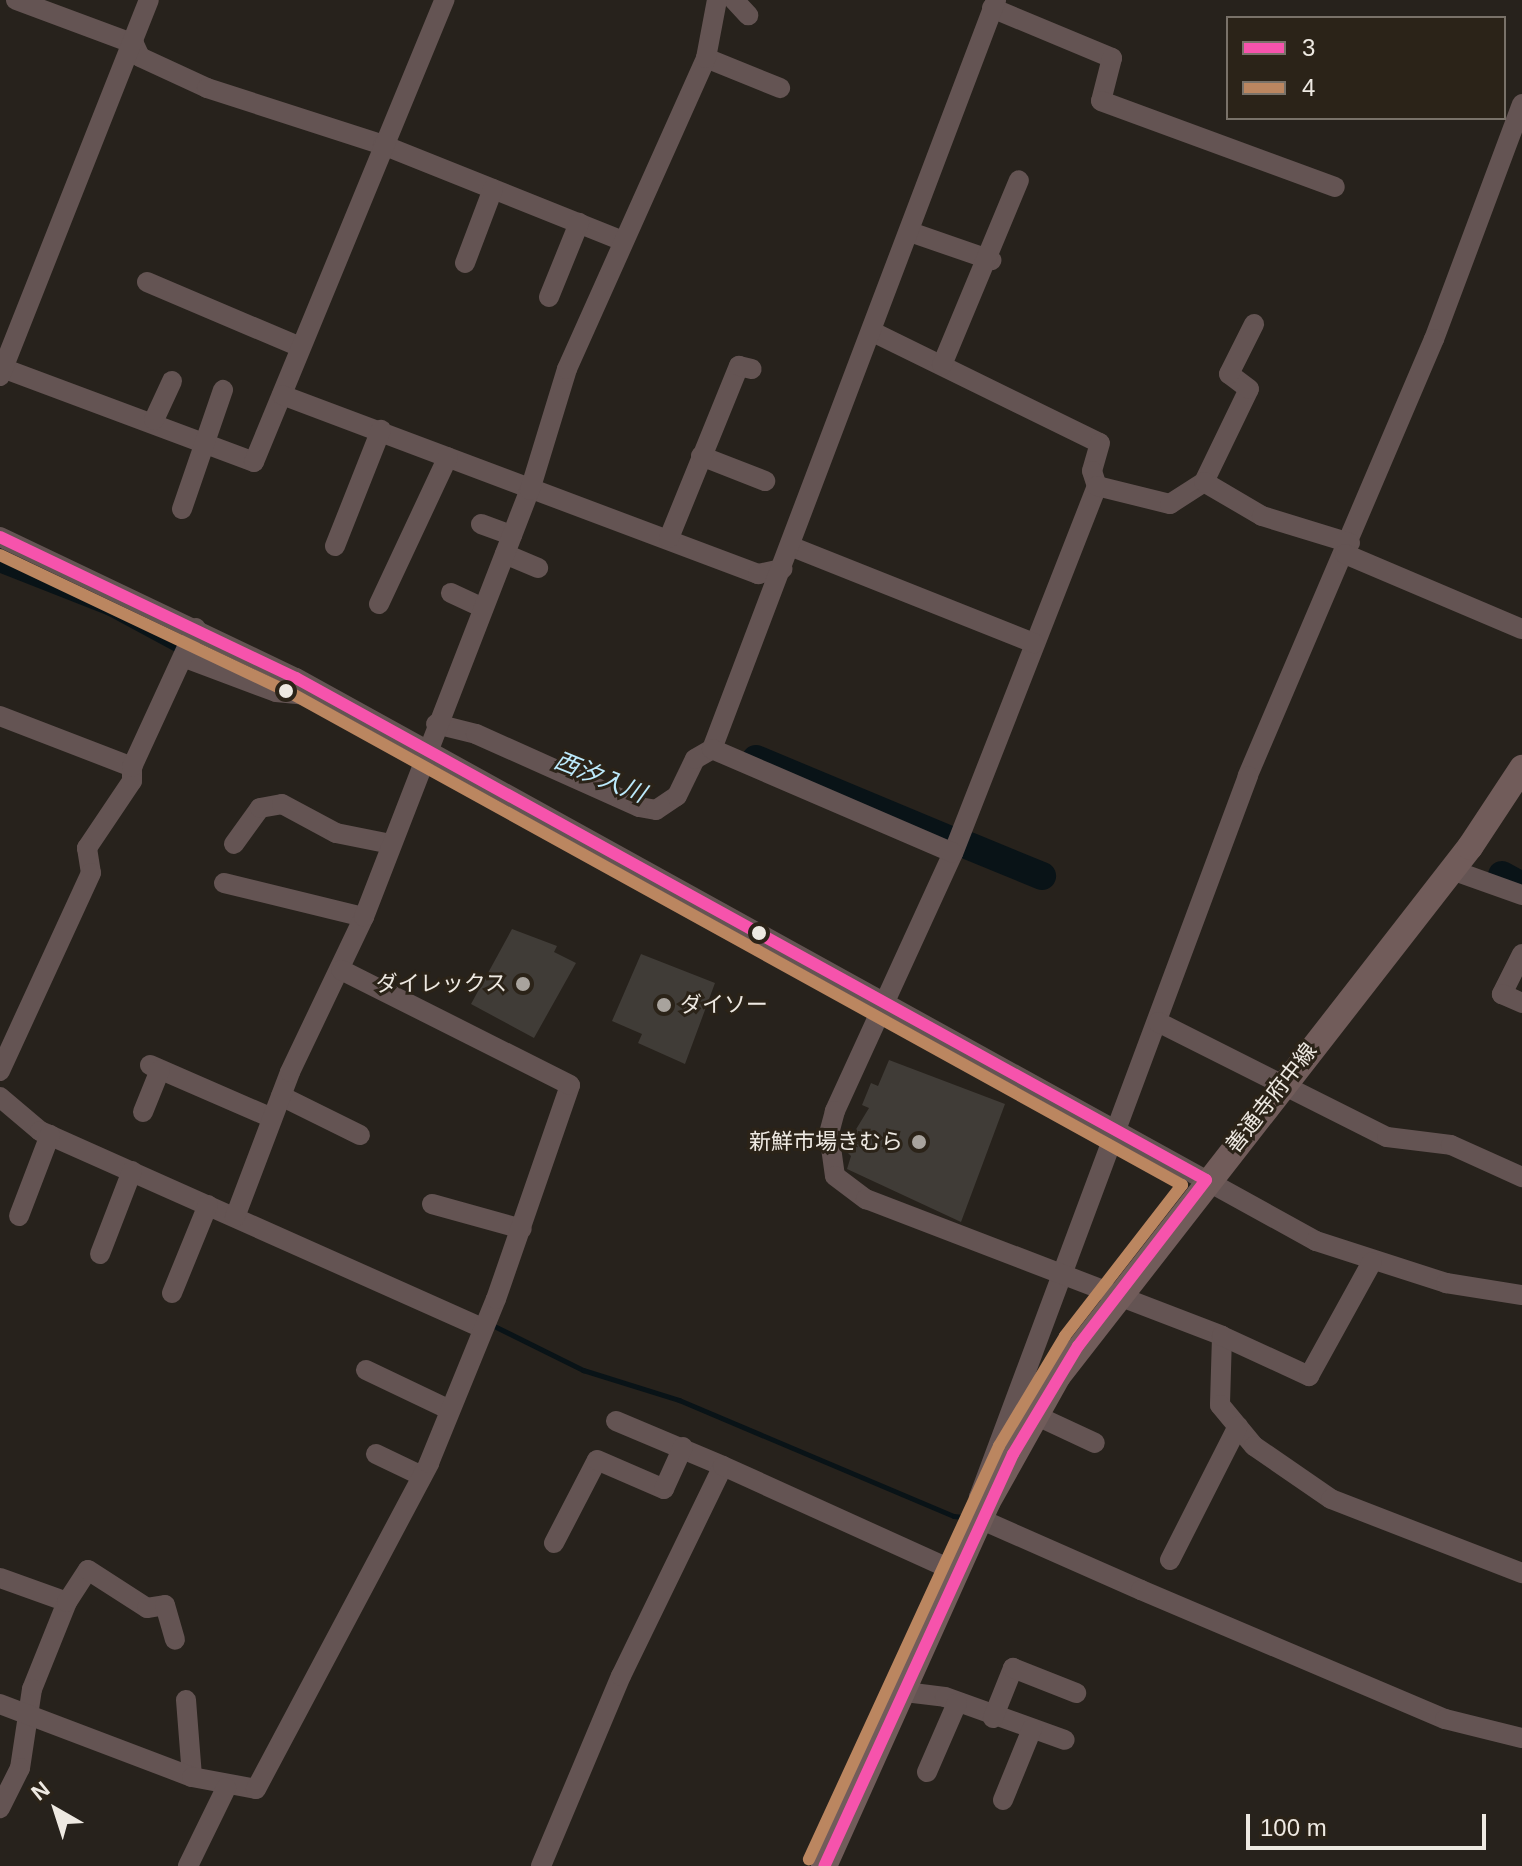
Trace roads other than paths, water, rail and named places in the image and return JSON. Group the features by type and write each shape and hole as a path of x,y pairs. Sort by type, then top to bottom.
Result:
{"main road":[{"name":"善通寺府中線","path":"824,1866 905,1692 980,1519 1035,1415 1117,1294 1452,870 1522,768"}],"street":[{"path":"16,0 134,44 140,57 207,88 383,145 620,240"},
{"path":"149,0 134,44 1,370 154,420 254,462 282,395 298,346 444,0"},
{"path":"235,1217 281,1096 364,917 425,751 530,490 567,369 620,240 706,58 717,0"},
{"path":"436,724 476,734 656,810 677,796 695,759 712,749 913,233 994,4 1112,58 1101,101 1335,187"},
{"path":"706,58 780,88"},
{"path":"1522,104 1348,549 1248,776 1118,1132 1057,1274 979,1497 980,1519 1445,1719 1522,1738"},
{"path":"942,365 991,260 1019,180"},
{"path":"465,263 493,189"},
{"path":"549,297 579,223"},
{"path":"913,233 991,260"},
{"path":"147,282 195,312 298,346"},
{"path":"1097,486 1170,504 1204,482 1249,389 1229,374 1254,324"},
{"path":"875,333 1100,443 1092,471 1097,486 953,853 887,1004 835,1111 829,1133 835,1176 866,1199 1057,1274 1117,1294 1222,1336 1309,1376 1372,1262"},
{"path":"669,538 739,366 752,369"},
{"path":"154,420 172,381"},
{"path":"182,509 203,456 202,440 223,390"},
{"path":"282,395 758,574 782,569"},
{"path":"335,546 381,430"},
{"path":"701,456 765,480"},
{"path":"379,604 448,457"},
{"path":"1204,482 1262,516 1348,549 1522,629"},
{"path":"481,524 538,568"},
{"path":"0,537 32,563 89,587 276,692 330,697"},
{"path":"790,546 1034,643"},
{"path":"451,593 483,608"},
{"path":"190,643 330,697 1316,1241 1372,1262 1522,1295"},
{"path":"0,1071 91,873 87,848 132,781 132,767 190,643"},
{"path":"0,716 132,767"},
{"path":"712,749 953,853"},
{"path":"234,844 260,808 282,804 336,833 391,844"},
{"path":"1452,870 1522,895"},
{"path":"224,883 364,917"},
{"path":"1522,954 1502,994 1522,1003"},
{"path":"0,1704 192,1777 226,1788 256,1789 266,1776 422,1476 522,1229 570,1085 341,970"},
{"path":"1158,1022 1280,1087 1387,1137 1451,1145 1522,1177"},
{"path":"143,1112 155,1067 272,1118"},
{"path":"281,1096 360,1135"},
{"path":"0,1097 50,1135 483,1328"},
{"path":"19,1216 50,1135"},
{"path":"100,1254 132,1171"},
{"path":"432,1204 522,1229"},
{"path":"172,1293 208,1205"},
{"path":"1222,1336 1220,1405 1254,1446 1331,1499 1522,1573"},
{"path":"366,1370 450,1410"},
{"path":"1035,1415 1095,1443"},
{"path":"616,1421 683,1447 957,1572"},
{"path":"1170,1560 1238,1426"},
{"path":"554,1543 597,1460 664,1489 683,1447"},
{"path":"376,1454 422,1476"},
{"path":"541,1866 621,1676 723,1466"},
{"path":"0,1808 20,1768 32,1689 67,1602 88,1570 147,1608 165,1605 175,1640"},
{"path":"0,1578 67,1602"},
{"path":"993,1718 1013,1668 1076,1693"},
{"path":"905,1692 957,1703 993,1718 1065,1740"},
{"path":"186,1700 192,1777"},
{"path":"927,1772 957,1703"},
{"path":"1003,1800 1032,1729"},
{"path":"188,1866 226,1788"}],"waterway":[{"name":"西汐入川","path":"0,558 114,603 246,674"},
{"name":"西汐入川","path":"756,759 951,840"},
{"name":"西汐入川","path":"969,846 1042,876"},
{"name":"西汐入川","path":"1502,875 1522,886"},
{"path":"492,1325 583,1370 679,1400 954,1516 962,1517 971,1503"}],"place":[{"name":"ダイレックス","path":"523,984"},
{"name":"ダイソー","path":"664,1005"},
{"name":"新鮮市場きむら","path":"919,1142"}]}
